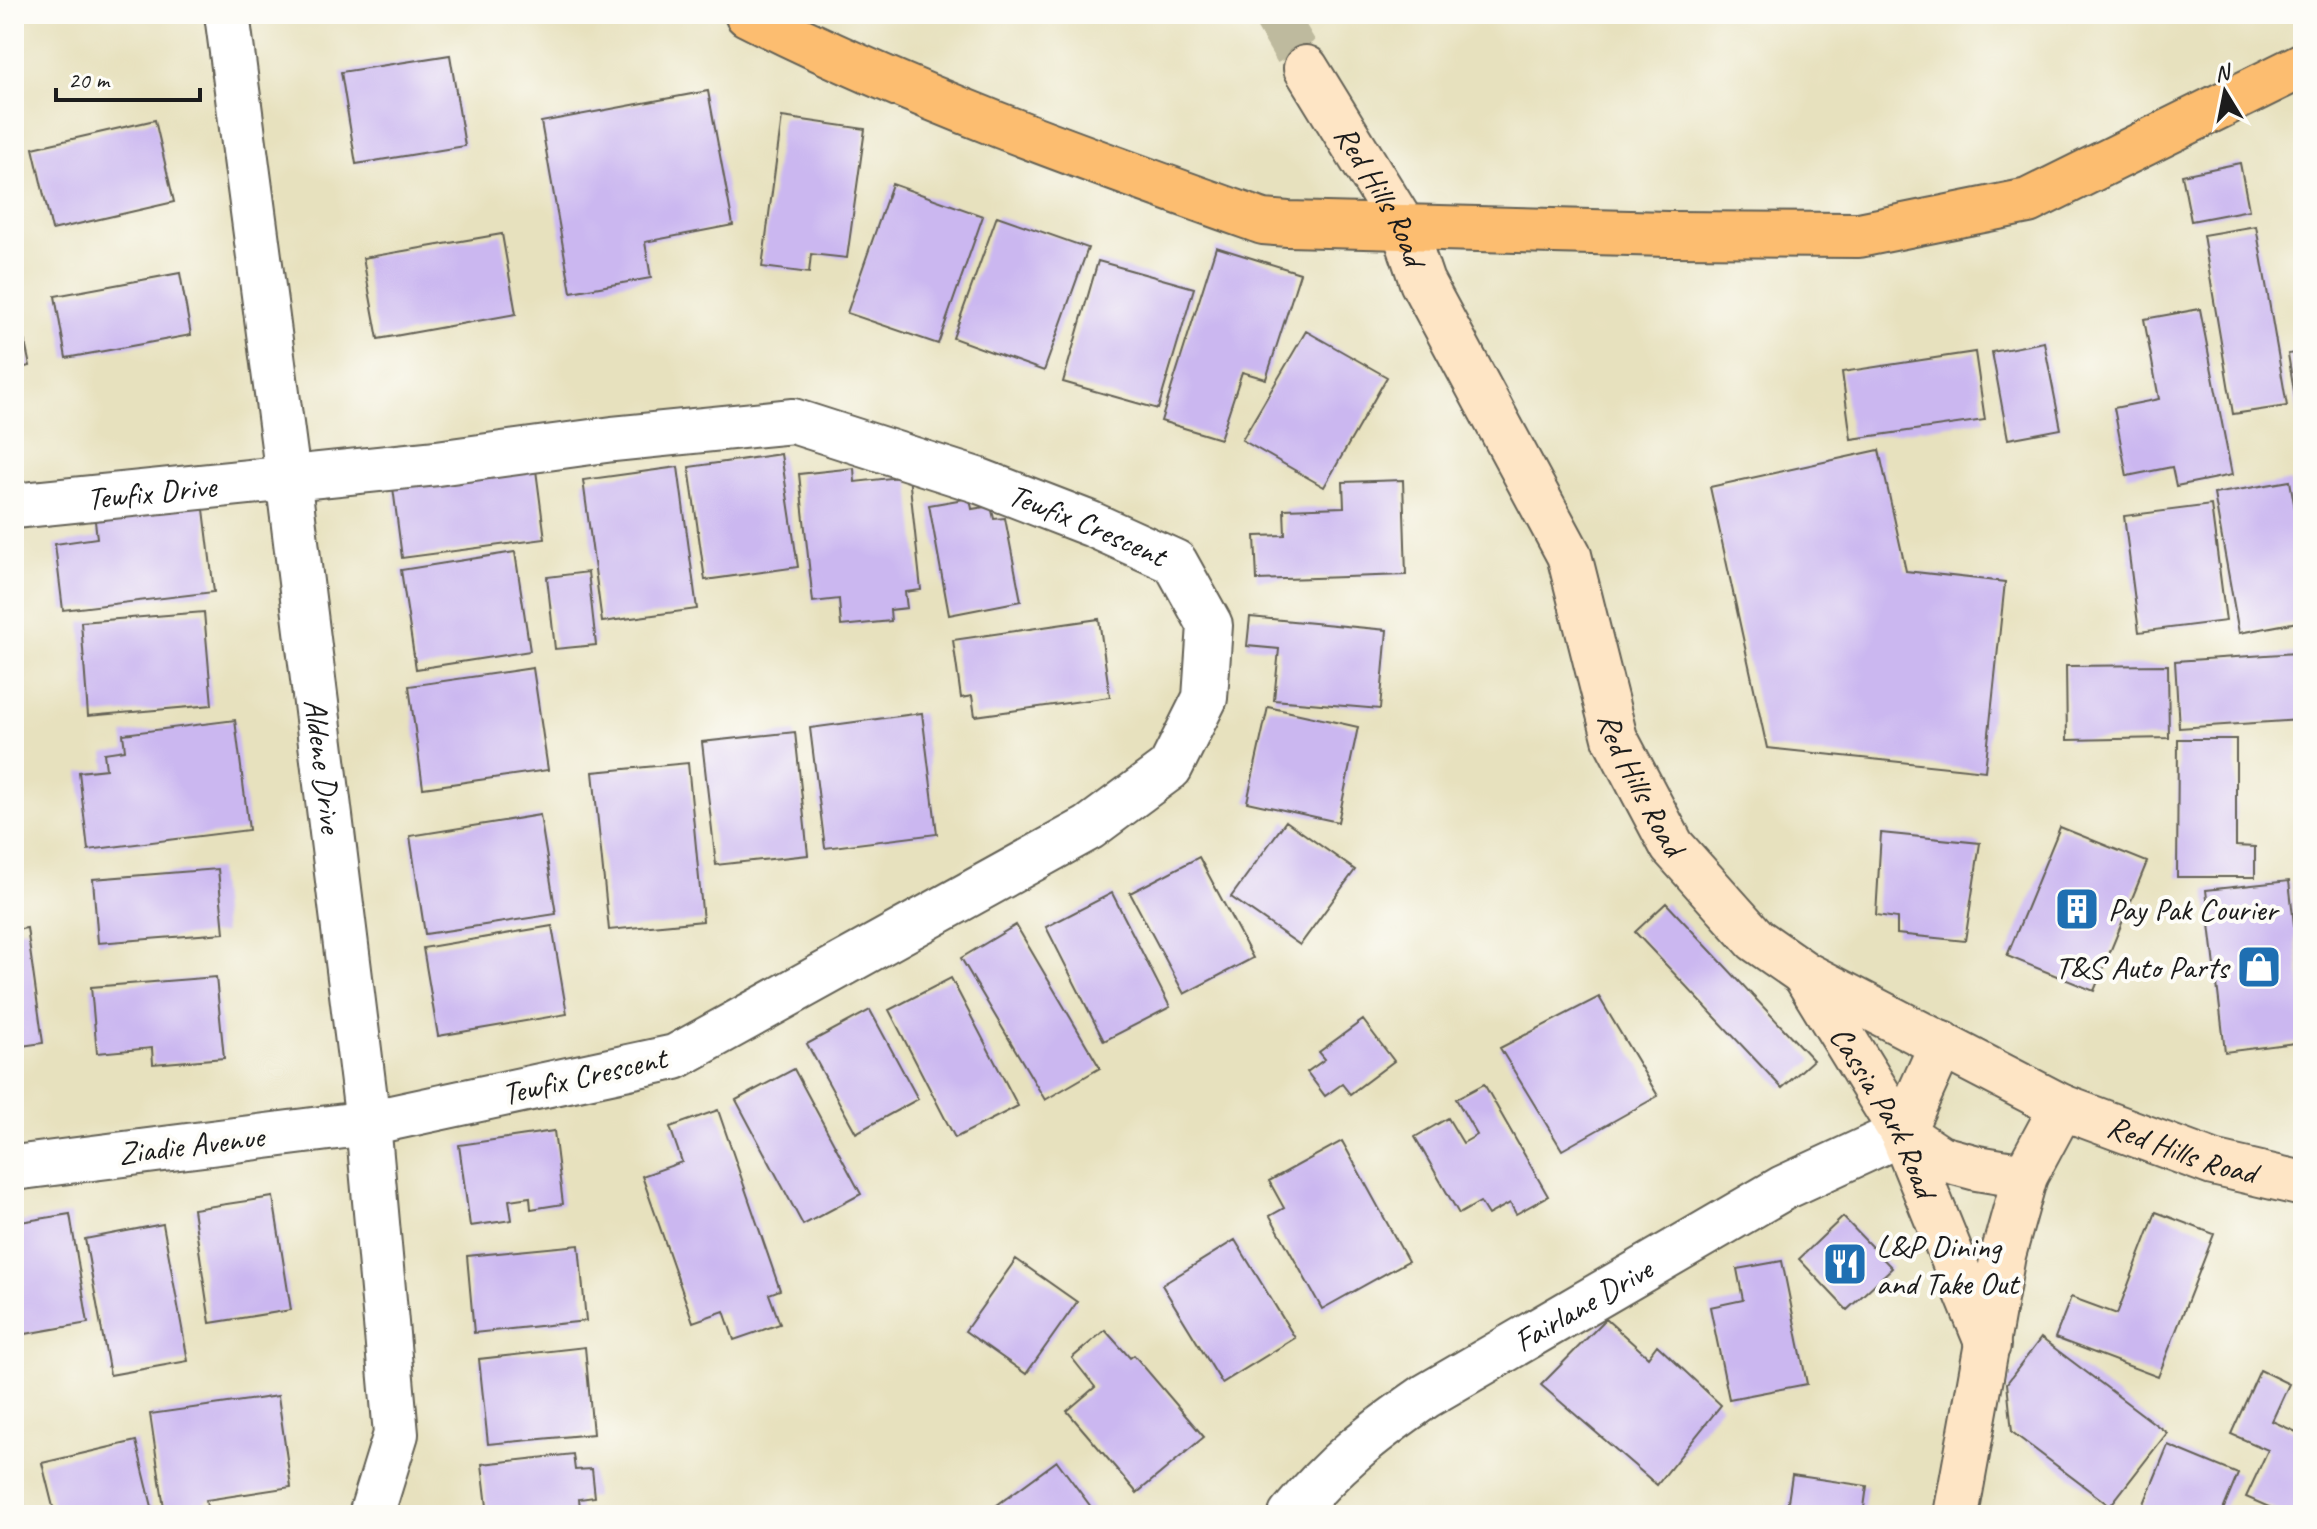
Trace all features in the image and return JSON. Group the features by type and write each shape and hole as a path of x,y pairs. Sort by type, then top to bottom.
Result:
{"highway":[{"path":"747,14 842,59 1079,157 1263,222 1668,234 1859,235 2028,201 2303,65"}],"main road":[{"name":"Red Hills Road","path":"1306,68 1403,226 1422,282 1569,555 1615,738 1672,846 1756,940 1805,974 2062,1107 2213,1163 2303,1184"},
{"name":"Cassia Park Road","path":"1805,974 1902,1133 1988,1345"},
{"path":"1942,1044 1902,1133 1940,1158 2025,1176"},
{"path":"1956,1515 2003,1255 2025,1176 2062,1107"}],"street":[{"name":"Aldene Drive","path":"227,14 368,1123 396,1434 371,1515"},
{"name":"Tewfix Crescent","path":"288,477 437,463 613,439 793,421 977,480 1091,524 1175,562 1210,625 1205,698 1170,768 1089,828 675,1057 368,1123"},
{"name":"Tewfix Drive","path":"14,506 288,477"},
{"name":"Ziadie Avenue","path":"14,1168 368,1123"},
{"name":"Fairlane Drive","path":"1291,1515 1335,1466 1374,1431 1426,1396 1783,1188 1902,1133"}],"building":[{"path":"450,55 465,146 356,164 341,72"},
{"path":"708,91 733,225 645,242 651,278 571,292 541,122"},
{"path":"782,117 865,129 847,258 811,254 809,273 762,267"},
{"path":"155,120 174,202 52,230 33,148"},
{"path":"2240,163 2249,210 2191,221 2182,175"},
{"path":"892,184 983,216 938,344 847,313"},
{"path":"997,216 1088,248 1044,371 953,338"},
{"path":"2256,226 2287,406 2233,414 2203,235"},
{"path":"502,234 516,314 378,339 363,258"},
{"path":"1216,247 1300,273 1266,379 1242,372 1220,439 1161,421"},
{"path":"1098,261 1194,288 1158,409 1063,382"},
{"path":"180,273 191,335 66,358 55,296"},
{"path":"14,291 30,366 14,369"},
{"path":"2200,309 2232,475 2176,486 2172,467 2127,476 2114,408 2159,399 2144,319"},
{"path":"1306,331 1387,377 1324,487 1242,440"},
{"path":"2044,342 2061,429 2008,439 1992,352"},
{"path":"1975,352 1985,420 1851,439 1842,372"},
{"path":"2303,352 2303,434 2301,434 2288,354"},
{"path":"1879,450 1906,571 2005,582 1985,771 1767,748 1710,487"},
{"path":"781,454 798,567 705,580 689,467"},
{"path":"390,464 536,470 545,539 402,558"},
{"path":"678,467 697,609 602,622 583,480"},
{"path":"854,468 855,482 909,476 921,590 905,592 907,608 890,610 891,621 841,626 839,599 813,602 799,474"},
{"path":"1403,480 1406,575 1257,580 1255,536 1285,535 1284,509 1344,507 1343,482"},
{"path":"2290,481 2303,553 2303,621 2239,633 2214,494"},
{"path":"970,498 972,509 991,506 994,519 1005,518 1021,601 949,615 929,505"},
{"path":"203,501 214,592 63,610 55,544 97,538 94,513"},
{"path":"2211,505 2226,621 2139,632 2124,516"},
{"path":"515,552 530,651 416,669 401,570"},
{"path":"588,572 596,645 555,649 547,577"},
{"path":"204,612 212,705 88,716 81,622"},
{"path":"1250,617 1387,630 1380,709 1274,700 1279,649 1247,646"},
{"path":"1099,619 1110,697 975,716 972,696 961,698 953,640"},
{"path":"2296,653 2301,720 2179,728 2175,661"},
{"path":"2168,665 2169,738 2067,740 2066,666"},
{"path":"533,668 548,770 423,788 409,686"},
{"path":"1268,707 1358,727 1338,822 1247,802"},
{"path":"922,713 937,834 825,848 810,728"},
{"path":"235,720 249,830 88,850 79,772 106,769 104,753 125,750 123,734"},
{"path":"795,732 808,855 716,865 702,742"},
{"path":"2178,739 2236,739 2236,846 2255,847 2255,877 2177,877"},
{"path":"688,763 703,921 609,930 593,772"},
{"path":"540,815 556,914 425,934 410,836"},
{"path":"1286,821 1355,870 1300,945 1231,897"},
{"name":"Pay Pak Courier","path":"2060,827 2147,862 2094,991 2007,956"},
{"path":"1881,833 1980,843 1965,941 1897,934 1897,918 1876,915"},
{"path":"1199,857 1253,958 1184,994 1130,893"},
{"path":"218,869 224,933 98,943 93,879"},
{"path":"2289,881 2303,1003 2303,1042 2225,1052 2206,890"},
{"path":"1112,893 1170,1007 1104,1041 1046,927"},
{"path":"1666,903 1813,1060 1782,1088 1635,932"},
{"path":"1016,925 1100,1068 1045,1100 961,958"},
{"path":"552,926 567,1014 438,1036 423,948"},
{"path":"27,928 43,1043 14,1047 14,930"},
{"path":"216,977 224,1058 153,1064 152,1048 97,1053 91,987"},
{"path":"951,978 1018,1106 955,1138 889,1010"},
{"path":"1599,997 1658,1096 1562,1150 1500,1048"},
{"path":"870,1010 918,1099 856,1133 807,1044"},
{"path":"1363,1020 1394,1061 1350,1094 1342,1084 1325,1096 1307,1072 1325,1059 1319,1052"},
{"path":"794,1069 861,1194 803,1225 736,1100"},
{"path":"1484,1084 1548,1196 1516,1214 1510,1203 1488,1215 1480,1202 1459,1214 1415,1137 1448,1118 1463,1143 1477,1135 1456,1099"},
{"path":"718,1110 780,1290 769,1294 780,1324 734,1340 724,1311 693,1322 642,1176 682,1162 670,1127"},
{"path":"554,1131 563,1204 531,1209 530,1197 509,1200 512,1220 470,1226 459,1145"},
{"path":"1342,1141 1408,1261 1322,1309 1270,1216 1284,1208 1269,1181"},
{"path":"273,1197 291,1310 210,1323 193,1209"},
{"path":"2156,1212 2214,1234 2158,1377 2055,1338 2071,1297 2117,1314"},
{"path":"70,1214 88,1323 14,1336 14,1223"},
{"name":"L&P Dining and Take Out","path":"1843,1217 1892,1268 1847,1310 1799,1259"},
{"path":"163,1224 188,1361 110,1375 85,1239"},
{"path":"1235,1240 1295,1338 1222,1383 1162,1285"},
{"path":"579,1245 586,1321 474,1333 467,1256"},
{"path":"1016,1259 1077,1302 1026,1374 965,1331"},
{"path":"1782,1261 1807,1384 1729,1399 1710,1307 1743,1300 1737,1269"},
{"path":"1606,1319 1648,1357 1657,1345 1721,1405 1657,1485 1541,1385"},
{"path":"1105,1330 1130,1358 1134,1355 1204,1437 1137,1493 1067,1411 1095,1387 1072,1358"},
{"path":"2041,1338 2167,1433 2110,1506 2012,1432 2007,1383"},
{"path":"585,1347 593,1434 488,1444 479,1359"},
{"path":"2260,1370 2289,1384 2272,1421 2303,1435 2303,1515 2287,1515 2246,1497 2268,1450 2231,1434"},
{"path":"278,1396 291,1487 206,1500 208,1515 165,1515 150,1414"},
{"path":"136,1441 154,1515 55,1515 42,1463"},
{"path":"2168,1445 2238,1474 2221,1515 2166,1515 2143,1506"},
{"path":"573,1454 575,1470 592,1469 595,1497 579,1499 581,1515 488,1515 482,1464"},
{"path":"1057,1461 1097,1515 992,1515 989,1511"},
{"path":"16,1474 21,1515 14,1515"},
{"path":"1792,1475 1867,1486 1863,1515 1786,1515"}],"tunnel":[{"path":"1274,14 1306,68"}],"place":[{"name":"Pay Pak Courier","path":"2077,909"},
{"name":"T&S Auto Parts","path":"2259,967"},
{"name":"L&P Dining and Take Out","path":"1845,1264"}]}
